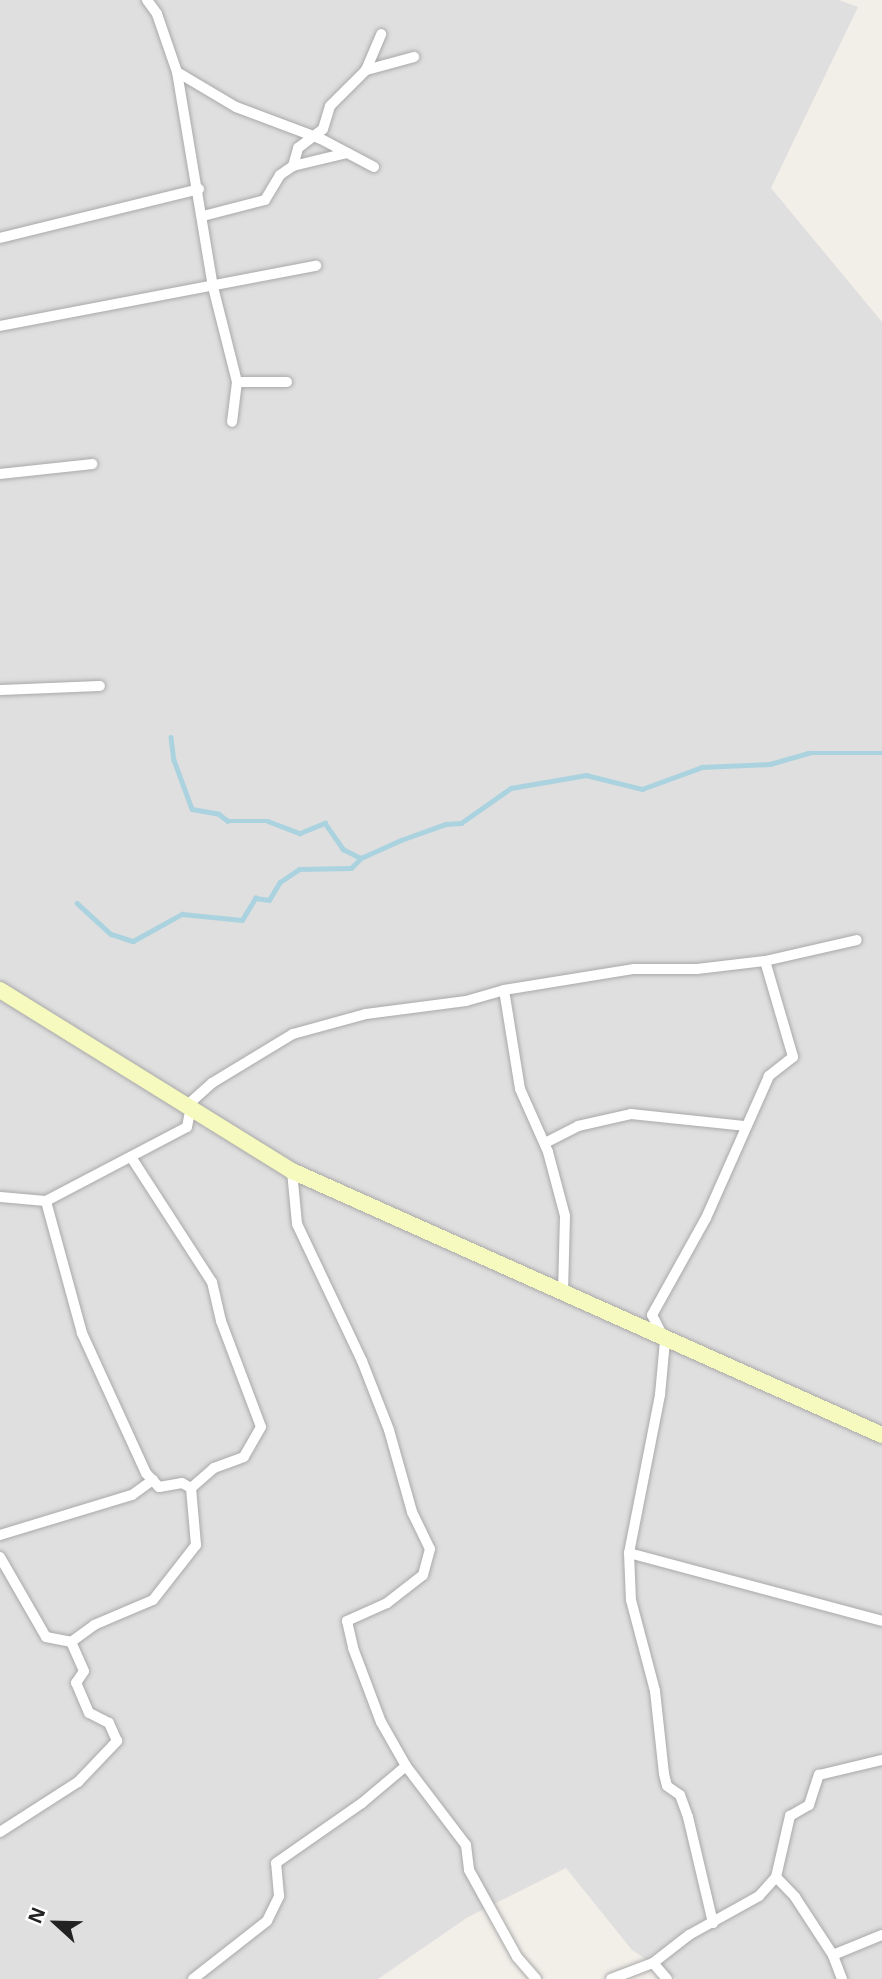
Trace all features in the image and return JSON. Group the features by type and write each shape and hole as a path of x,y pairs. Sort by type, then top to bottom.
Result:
{"street":[{"path":"147,0 157,14 177,72 200,189 213,287 237,382 232,422"},
{"path":"293,166 298,148 323,129 330,106 366,70 381,34"},
{"path":"366,70 415,57"},
{"path":"177,72 236,107 313,135 374,167"},
{"path":"203,216 265,200 280,176 293,166 349,153"},
{"path":"0,238 200,189"},
{"path":"0,326 316,266"},
{"path":"237,382 287,382"},
{"path":"0,474 92,464"},
{"path":"0,690 100,686"},
{"path":"0,1197 46,1200 187,1127 192,1101 212,1083 293,1034 366,1014 466,1001 504,990 634,969 696,970 765,961 857,940"},
{"path":"713,1923 688,1817 680,1795 667,1786 664,1774 654,1691 631,1600 629,1553 660,1395 664,1340 652,1315 706,1218 769,1076 793,1056 765,961"},
{"path":"0,990 292,1171 664,1340 882,1435"},
{"path":"504,990 520,1089 545,1143 565,1216 563,1294"},
{"path":"545,1143 578,1126 631,1114 746,1126"},
{"path":"131,1157 212,1282 221,1321 261,1427 244,1457 214,1468 191,1488"},
{"path":"292,1171 297,1224 362,1361 389,1430 412,1512 430,1549 422,1575 387,1603 347,1621 353,1648 382,1722 406,1766 466,1844 469,1870 517,1957 536,1979"},
{"path":"46,1200 82,1333 153,1480 159,1487 182,1483 191,1488"},
{"path":"0,1535 132,1495 153,1480"},
{"path":"0,1557 46,1637 71,1642 94,1625 153,1600 196,1545 191,1488"},
{"path":"629,1553 882,1621"},
{"path":"0,1832 78,1782 117,1741 109,1723 89,1713 76,1683 83,1671 71,1642"},
{"path":"611,1979 653,1963 759,1896 776,1877 790,1816 809,1805 819,1775 882,1760"},
{"path":"196,1978 267,1921 279,1895 276,1863 362,1803 406,1766"},
{"path":"776,1877 796,1897 833,1955 842,1979"},
{"path":"833,1955 882,1935"},
{"path":"653,1963 667,1979"}],"shaded area":[{"path":"0,0 839,0 858,7 771,188 882,322 882,1979 677,1979 632,1950 566,1868 468,1917 378,1979 0,1979"}],"waterway":[{"path":"171,737 174,760 192,809 219,814 228,821 268,821 300,833 325,823 343,849 361,858"},
{"path":"77,903 111,934 133,941 182,914 242,920 255,898 269,900 280,882 299,869 351,868 361,858 401,840 446,824 461,823 511,788 586,775 642,789 702,767 770,764 808,753 882,753"}]}
